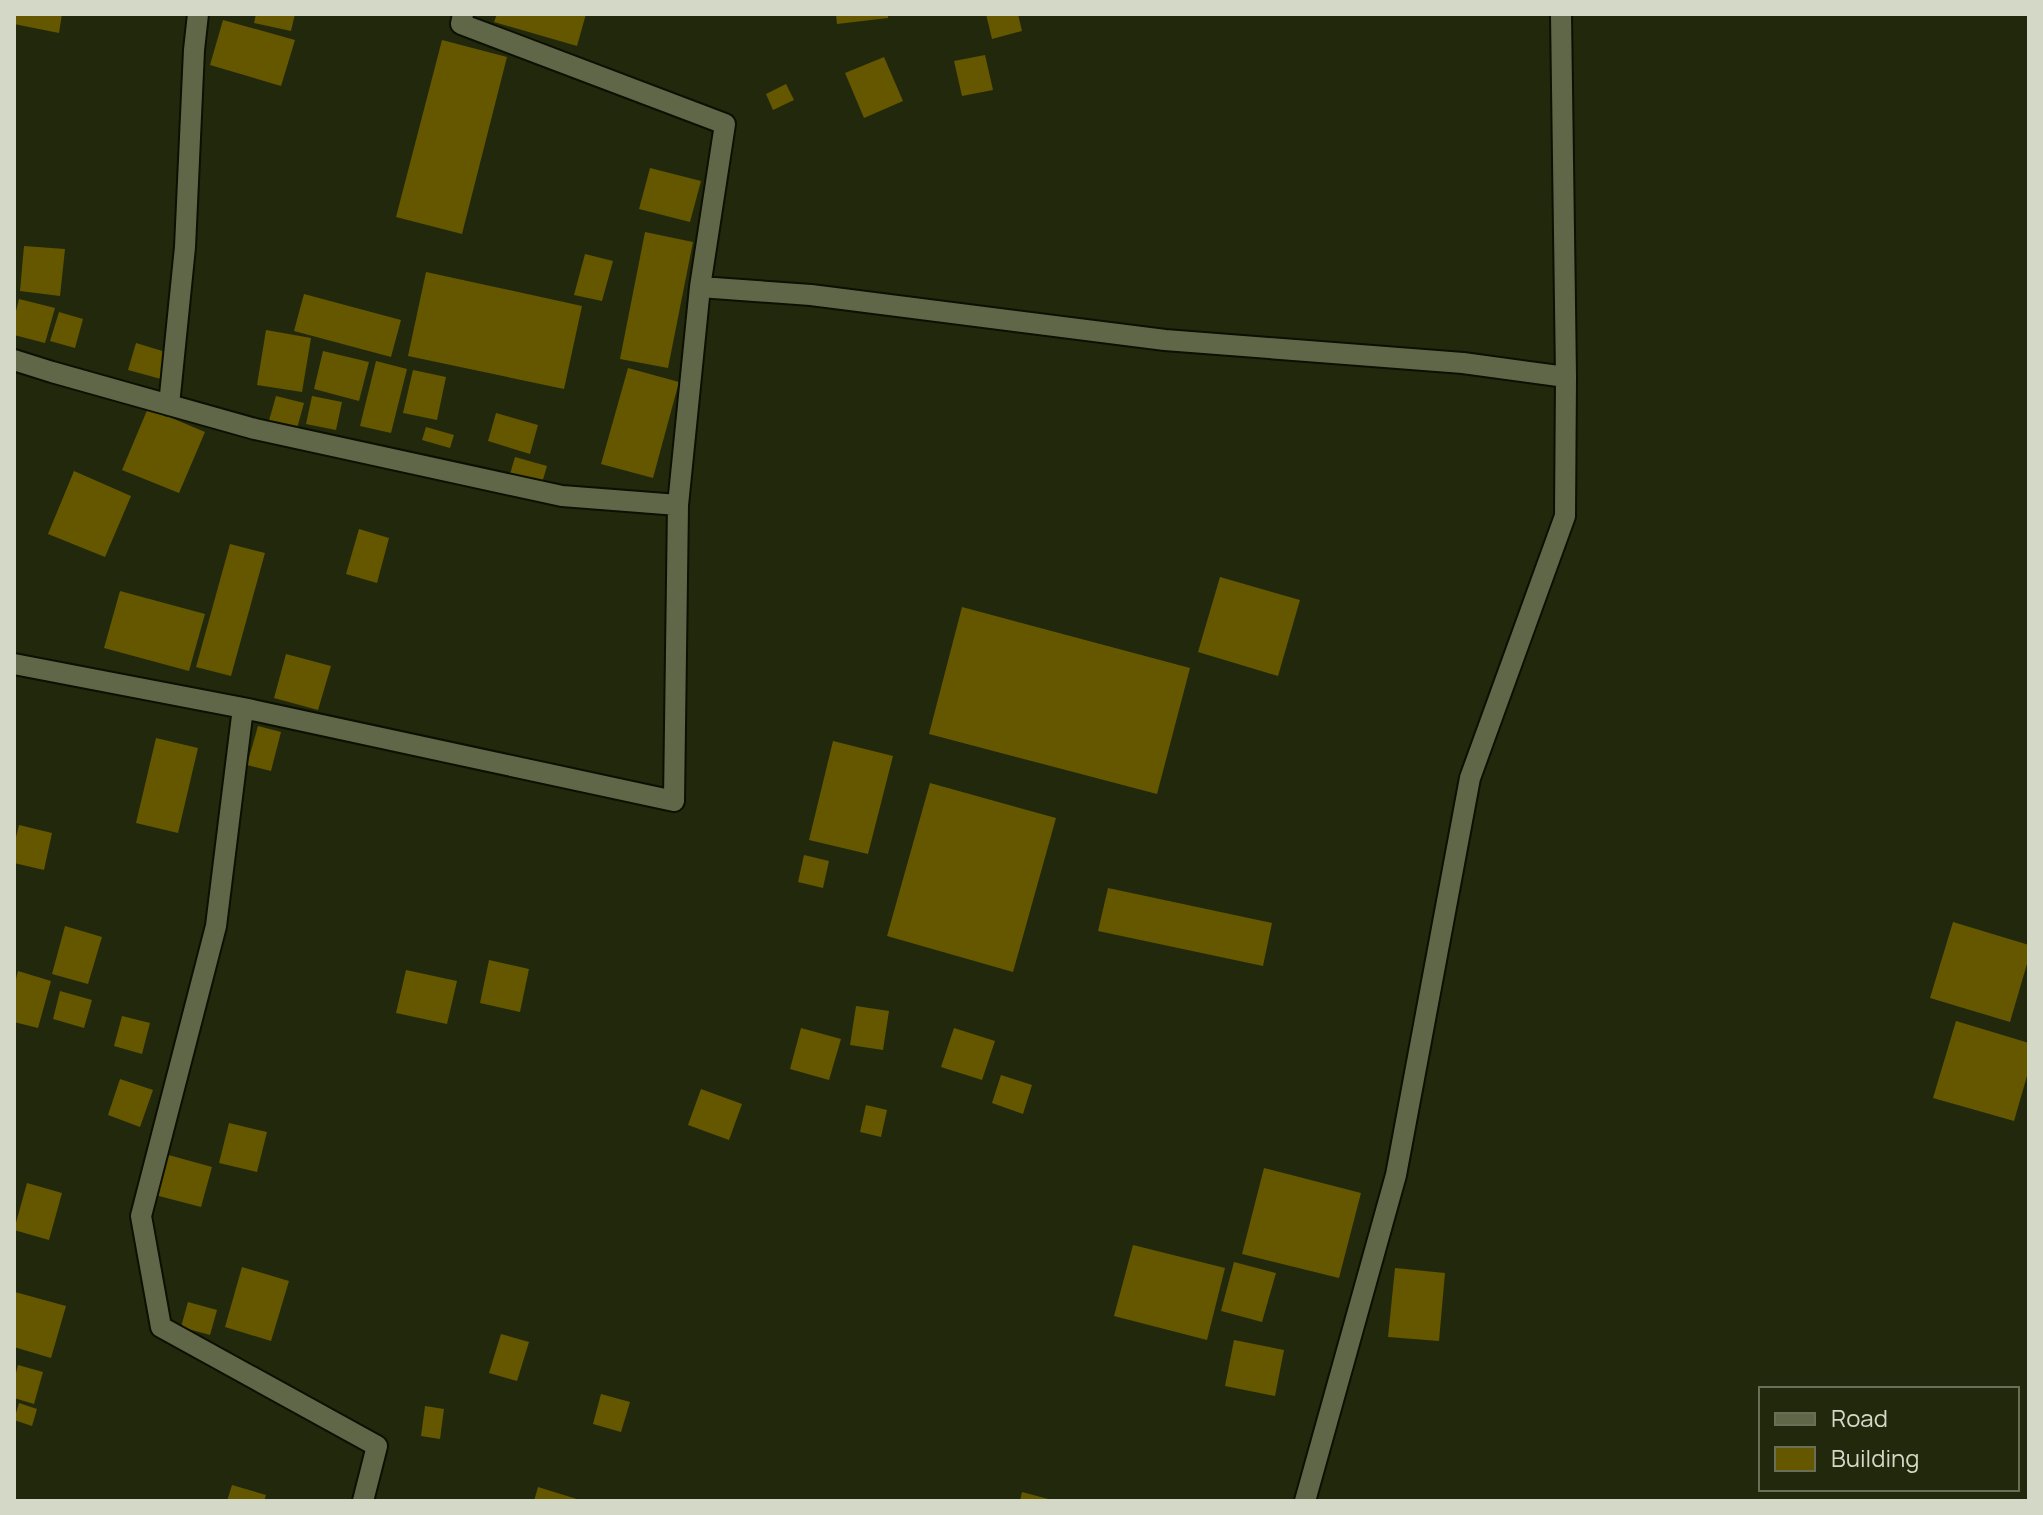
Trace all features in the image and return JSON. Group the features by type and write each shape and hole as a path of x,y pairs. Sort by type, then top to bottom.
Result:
{"street":[{"path":"169,405 185,247 198,14"},
{"path":"14,664 243,708 674,801 678,505 700,287 725,124 461,24 463,14"},
{"path":"1305,1501 1396,1175 1470,778 1565,516 1561,14"},
{"path":"700,287 811,295 1165,340 1463,363 1566,377"},
{"path":"14,360 255,429 562,496 678,505"},
{"path":"243,708 216,926 141,1216 161,1327 377,1446 363,1501"}],"building":[{"path":"14,14 62,14 59,33 14,24"},
{"path":"256,14 295,14 291,31 254,23"},
{"path":"497,14 586,14 577,46 494,22"},
{"path":"836,14 888,14 888,18 837,24"},
{"path":"986,14 1018,14 1022,31 992,39"},
{"path":"223,20 295,40 281,86 210,65"},
{"path":"442,40 507,57 462,234 396,217"},
{"path":"985,55 993,90 962,96 954,61"},
{"path":"884,57 903,101 864,118 845,73"},
{"path":"786,84 794,100 773,110 766,94"},
{"path":"650,168 701,181 690,222 639,209"},
{"path":"645,232 693,242 668,368 620,359"},
{"path":"24,246 65,249 60,296 20,291"},
{"path":"585,254 613,261 602,301 574,295"},
{"path":"426,272 582,306 564,389 408,356"},
{"path":"304,294 401,320 391,357 294,331"},
{"path":"19,299 55,308 45,343 14,335"},
{"path":"59,312 83,319 75,348 50,341"},
{"path":"266,330 311,338 302,392 257,385"},
{"path":"136,343 169,353 161,379 128,370"},
{"path":"323,351 369,362 359,401 314,389"},
{"path":"376,361 407,369 391,433 360,426"},
{"path":"628,368 679,382 653,478 601,464"},
{"path":"413,370 446,377 437,420 403,413"},
{"path":"276,396 304,403 296,432 268,424"},
{"path":"312,396 342,402 336,430 306,424"},
{"path":"148,408 205,432 179,493 122,470"},
{"path":"496,413 538,425 530,454 488,441"},
{"path":"426,427 454,435 450,448 422,440"},
{"path":"515,457 547,466 542,483 510,474"},
{"path":"74,471 131,496 105,557 48,534"},
{"path":"359,529 389,538 377,583 346,574"},
{"path":"230,544 265,553 231,676 196,667"},
{"path":"1220,577 1300,600 1278,676 1198,652"},
{"path":"120,591 205,614 189,671 104,648"},
{"path":"962,607 1190,668 1157,794 929,734"},
{"path":"286,654 331,666 318,710 274,698"},
{"path":"258,726 281,732 271,771 247,765"},
{"path":"156,738 198,748 178,833 136,823"},
{"path":"833,741 893,756 868,854 809,840"},
{"path":"930,783 1056,818 1013,972 887,936"},
{"path":"19,825 52,833 44,870 14,863"},
{"path":"804,855 829,861 823,888 798,882"},
{"path":"1108,888 1272,923 1263,966 1098,931"},
{"path":"1953,922 2029,945 2029,957 2010,1022 1930,998"},
{"path":"65,926 102,937 88,984 52,974"},
{"path":"489,960 529,969 520,1012 480,1003"},
{"path":"406,970 457,981 447,1024 396,1013"},
{"path":"18,971 51,981 38,1028 14,1022 14,987"},
{"path":"60,991 92,1000 84,1028 53,1019"},
{"path":"856,1006 889,1011 883,1050 850,1045"},
{"path":"122,1016 150,1023 142,1054 114,1046"},
{"path":"1956,1021 2029,1043 2029,1069 2014,1121 1933,1098"},
{"path":"801,1028 841,1039 829,1080 790,1069"},
{"path":"954,1028 995,1041 982,1080 941,1067"},
{"path":"1001,1075 1032,1085 1023,1114 992,1103"},
{"path":"120,1079 153,1090 140,1127 108,1115"},
{"path":"701,1089 742,1104 729,1140 688,1125"},
{"path":"866,1105 887,1110 881,1137 860,1132"},
{"path":"229,1123 267,1132 257,1172 219,1163"},
{"path":"165,1154 212,1167 201,1207 155,1195"},
{"path":"1264,1168 1361,1193 1339,1278 1242,1254"},
{"path":"27,1183 62,1193 49,1240 14,1230"},
{"path":"1133,1245 1225,1268 1207,1340 1114,1316"},
{"path":"1234,1262 1276,1273 1262,1322 1221,1311"},
{"path":"242,1267 289,1281 271,1341 225,1327"},
{"path":"1395,1268 1445,1273 1439,1341 1388,1337"},
{"path":"15,1292 66,1306 51,1358 14,1347"},
{"path":"188,1302 217,1310 210,1335 181,1327"},
{"path":"501,1334 529,1342 517,1381 489,1373"},
{"path":"1234,1340 1284,1350 1275,1396 1225,1386"},
{"path":"18,1365 43,1372 34,1404 14,1398"},
{"path":"601,1394 630,1402 621,1432 593,1424"},
{"path":"19,1403 37,1409 32,1426 14,1420"},
{"path":"425,1406 444,1409 440,1439 421,1436"},
{"path":"232,1485 266,1495 264,1501 227,1501"},
{"path":"538,1487 580,1500 580,1501 534,1501"},
{"path":"1022,1492 1052,1500 1052,1501 1020,1501"}]}
